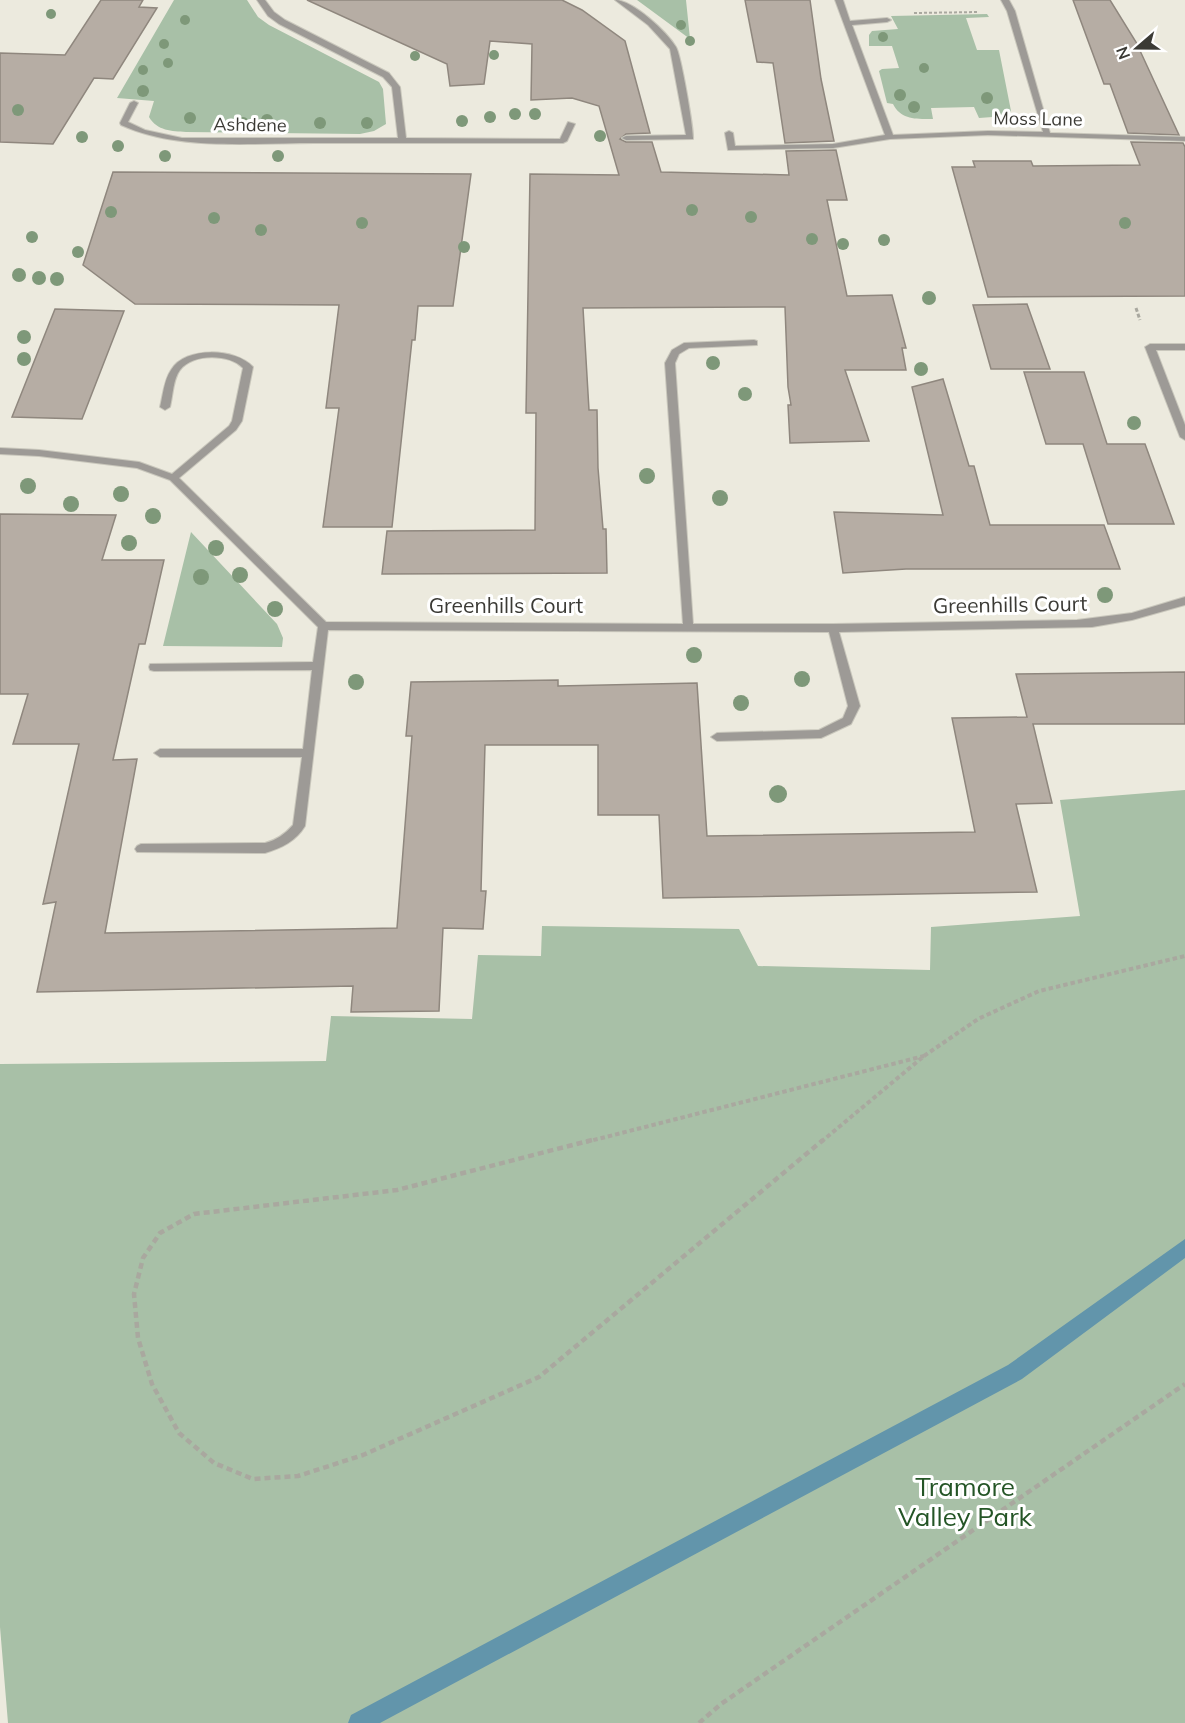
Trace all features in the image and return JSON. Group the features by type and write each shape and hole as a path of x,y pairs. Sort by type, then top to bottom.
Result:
{"street":[{"path":"261,0 271,14 282,22 393,80 396,87 402,142"},
{"path":"619,0 651,23 674,49 690,138 626,138"},
{"path":"839,0 890,137"},
{"path":"1005,0 1011,11 1047,134"},
{"path":"848,23 887,20"},
{"name":"Ashdene","path":"134,103 124,123 160,137 182,140 563,141 571,124"},
{"name":"Moss Lane","path":"729,133 731,148 833,146 890,137 988,133 1185,139"},
{"path":"688,626 670,363 675,352 687,345 754,343"},
{"path":"1185,347 1150,346 1185,437"},
{"path":"165,407 174,371 189,359 202,356 237,357 248,367 237,421 233,428 173,478"},
{"path":"0,451 39,453 140,465 173,478 323,626 299,826 291,836 281,843 265,848 141,849"},
{"name":"Greenhills Court","path":"323,626 833,628 1111,622 1145,615 1185,601"},
{"path":"717,737 821,734 847,721 854,706 833,628"},
{"path":"154,667 319,666"},
{"path":"160,753 308,753"}],"path":[{"path":"887,20 884,14 1011,11"},
{"path":"924,1056 397,1190 194,1214 160,1233 143,1258 134,1294 138,1338 152,1384 179,1433 214,1463 253,1479 298,1476 373,1451 539,1377 924,1056 978,1019 1039,991 1185,956"},
{"path":"699,1723 721,1704 1185,1384"}],"green space":[{"path":"174,0 247,0 258,17 269,25 379,82 383,89 386,124 374,131 360,134 186,132 165,129 156,125 149,117 154,101 117,98"},
{"path":"637,0 686,0 690,39"},
{"path":"987,14 989,17 966,18 977,50 999,50 1011,111 1006,116 979,118 974,107 931,108 933,119 915,118 905,116 893,104 887,103 879,71 899,68 892,46 869,46 869,35 872,31 898,29 891,16"},
{"path":"191,532 277,624 283,638 282,647 163,646"},
{"name":"Tramore Valley Park","path":"1185,790 1185,1723 8,1723 0,1627 0,1064 326,1061 331,1016 472,1019 478,955 541,956 542,926 739,929 758,966 930,970 931,927 1080,916 1060,800"}],"building":[{"path":"101,0 143,0 139,7 157,8 113,79 94,78 53,144 0,142 0,53 65,55"},
{"path":"307,0 562,0 582,10 625,41 650,133 626,134 620,139 626,142 652,142 661,172 789,175 786,151 836,150 847,200 827,200 847,296 892,295 906,348 902,348 906,370 845,370 869,441 790,443 788,405 791,405 788,387 785,307 583,308 589,410 597,410 598,468 603,529 606,529 607,573 382,574 387,531 535,530 536,413 526,413 530,174 619,175 599,106 572,98 531,100 532,44 490,41 484,84 450,86 447,64"},
{"path":"745,0 810,0 821,79 834,141 785,143 773,63 757,62"},
{"path":"1073,0 1110,0 1136,42 1179,135 1128,133 1110,84 1104,84"},
{"path":"1131,142 1183,143 1185,147 1185,296 988,297 952,167 975,167 973,161 1031,161 1033,166 1140,165"},
{"path":"113,172 471,174 453,306 418,306 415,340 412,340 392,527 323,527 339,408 326,408 339,305 135,304 83,265"},
{"path":"1027,304 1050,369 991,369 973,305"},
{"path":"55,309 124,311 82,419 12,417"},
{"path":"1024,372 1084,372 1107,444 1145,444 1174,524 1108,524 1083,444 1046,444"},
{"path":"943,379 969,466 974,466 990,525 1104,525 1120,569 906,569 843,573 834,512 943,515 912,387"},
{"path":"0,514 116,515 102,560 164,560 145,644 139,644 113,760 137,759 105,933 397,928 412,736 406,736 411,682 558,680 558,686 697,683 707,836 975,832 952,718 1027,717 1016,674 1185,672 1185,724 1033,724 1052,803 1016,804 1037,892 663,898 659,815 598,815 598,745 485,745 481,891 486,891 483,929 443,928 439,1011 351,1012 353,986 37,992 56,902 43,904 79,744 13,744 28,694 0,694"}],"waterway":[{"path":"359,1723 1015,1372 1185,1247"}]}
